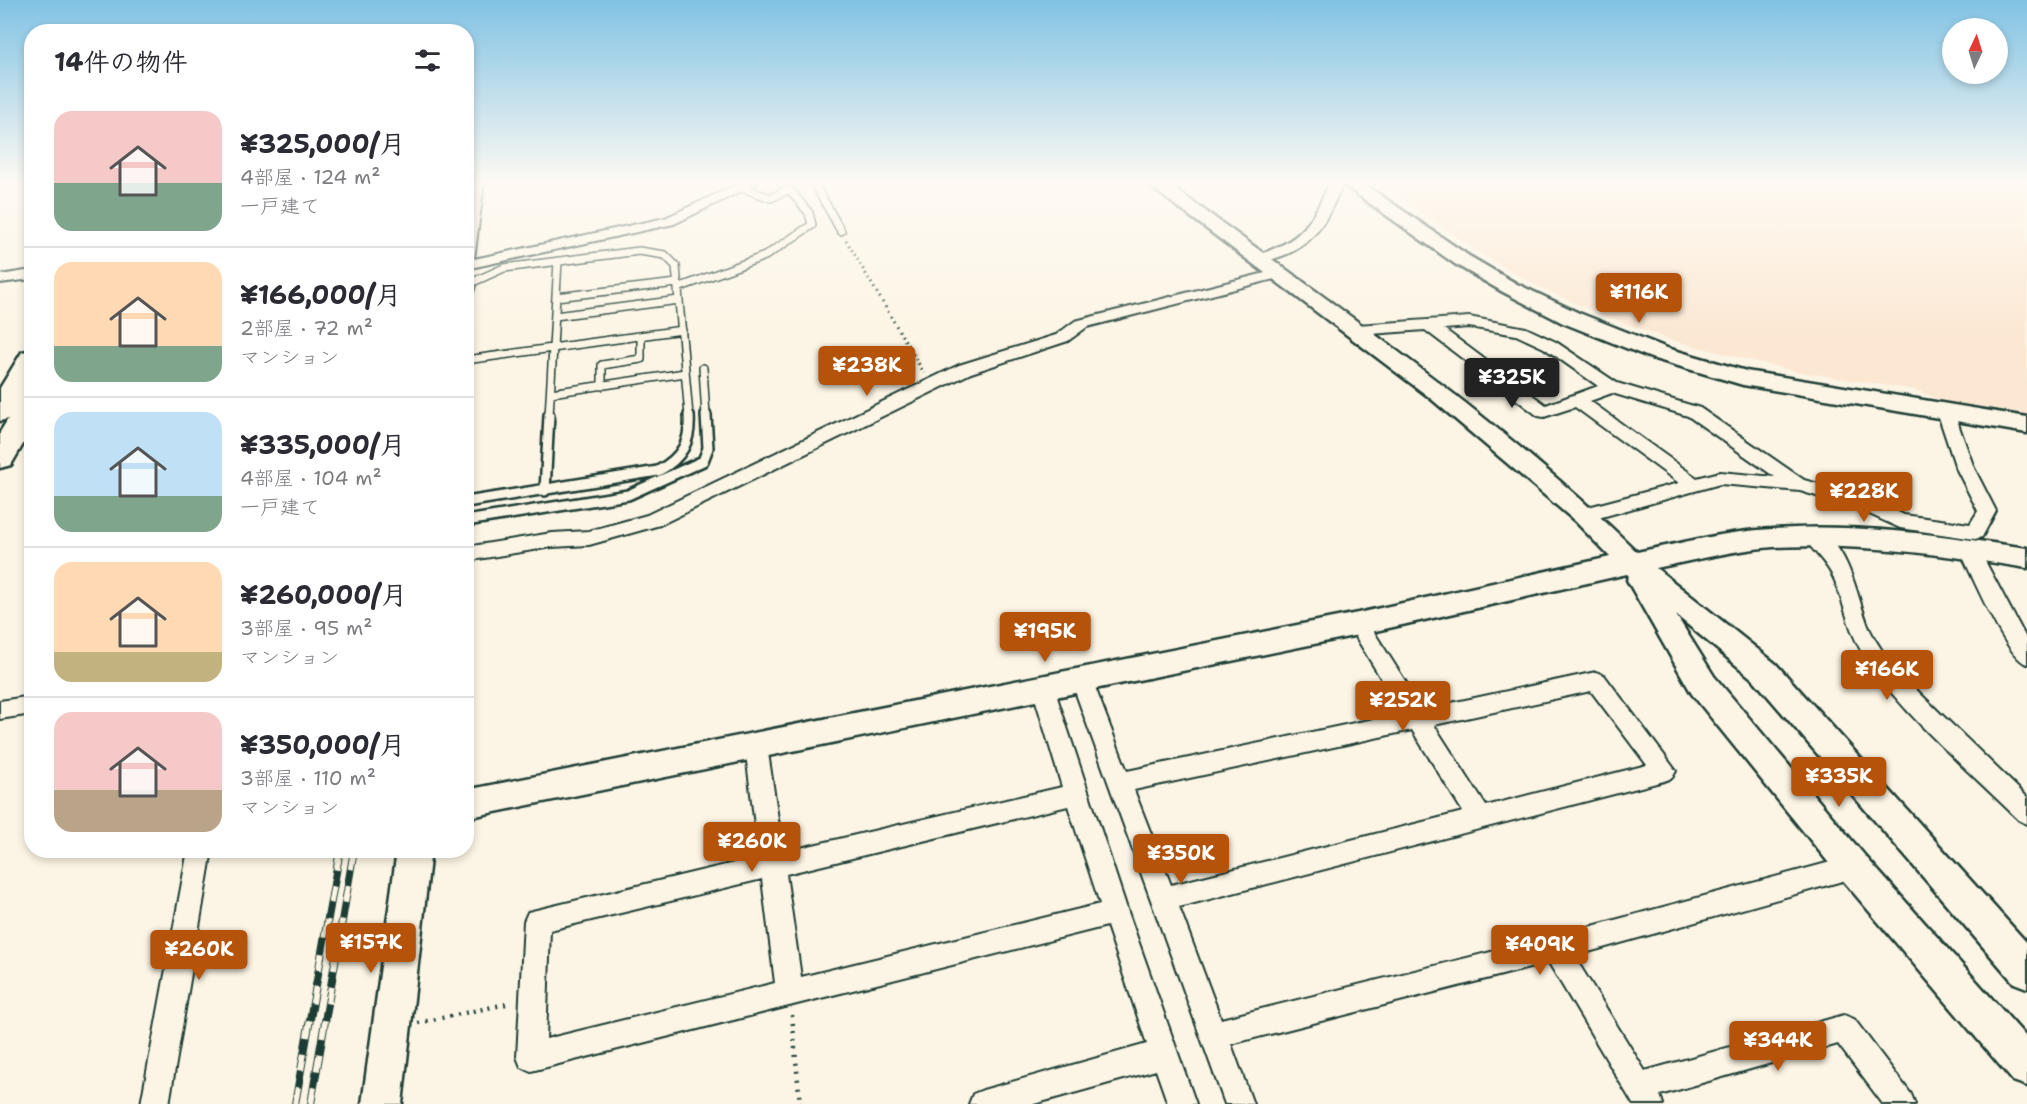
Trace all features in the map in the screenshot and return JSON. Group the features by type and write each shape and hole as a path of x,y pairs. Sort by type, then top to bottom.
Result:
{"highway":[{"path":"0,412 24,372"},
{"path":"0,458 24,416"}],"street":[{"path":"474,262 605,235"},
{"path":"1224,235 1357,330 1437,392 1584,516 1632,563 1765,672 2027,970"},
{"path":"474,553 552,540 589,538 653,520 965,369 1062,338 1081,324 1267,267 1311,235"},
{"path":"1425,235 1462,260 1510,288 1571,318 1659,353 1743,378 2027,425"},
{"path":"0,279 24,275"},
{"path":"1357,330 1469,322 1520,331 1550,345 1611,387 1694,412 1800,485"},
{"path":"1429,325 1544,412 1611,387"},
{"path":"1577,400 1694,485"},
{"path":"1584,516 1720,477 1732,477 1800,485 1863,503 1900,521 1975,532 1987,511 1965,468 1946,411"},
{"path":"1813,536 1834,559 1845,580 1860,631 1876,657 1897,684 2027,813"},
{"path":"474,802 1358,624 1731,543 1813,536 1906,540 2027,558"},
{"path":"1969,549 2011,633 2027,656"},
{"path":"1632,563 1703,685 1853,867 2027,1067"},
{"path":"1358,624 1480,818"},
{"path":"1082,680 1239,1104"},
{"path":"1120,783 1596,681 1664,771 1163,899"},
{"path":"1043,688 1115,912 1182,1104"},
{"path":"0,710 24,706"},
{"path":"756,746 790,993"},
{"path":"1076,794 537,921 531,1057 1115,912"},
{"path":"155,1104 199,858"},
{"path":"382,1104 413,858"},
{"path":"1214,1035 1555,949 1853,867"},
{"path":"1555,949 1644,1096 1844,1029 1901,1104"},
{"path":"983,1104 1165,1053"}],"lane":[{"path":"556,297 678,285 765,256 798,235"},
{"path":"474,281 483,275 504,268 639,251 656,251 671,258 676,266 690,427 685,452 673,464 645,474 474,501"},
{"path":"545,491 558,261"},
{"path":"555,316 679,300"},
{"path":"474,359 682,330"},
{"path":"602,386 602,365 641,359 640,336"},
{"path":"474,520 628,495 703,461 708,448 703,368"},
{"path":"551,393 685,373"}],"path":[{"path":"843,235 931,385"},
{"path":"790,993 800,1104"},
{"path":"391,1029 533,998"}],"shaded area":[{"path":"1453,235 2027,235 2027,414 1944,401 1916,390 1794,371 1674,341 1605,316 1537,286 1483,255"}],"railway":[{"path":"295,1104 339,858"},
{"path":"311,1104 353,858"}]}
